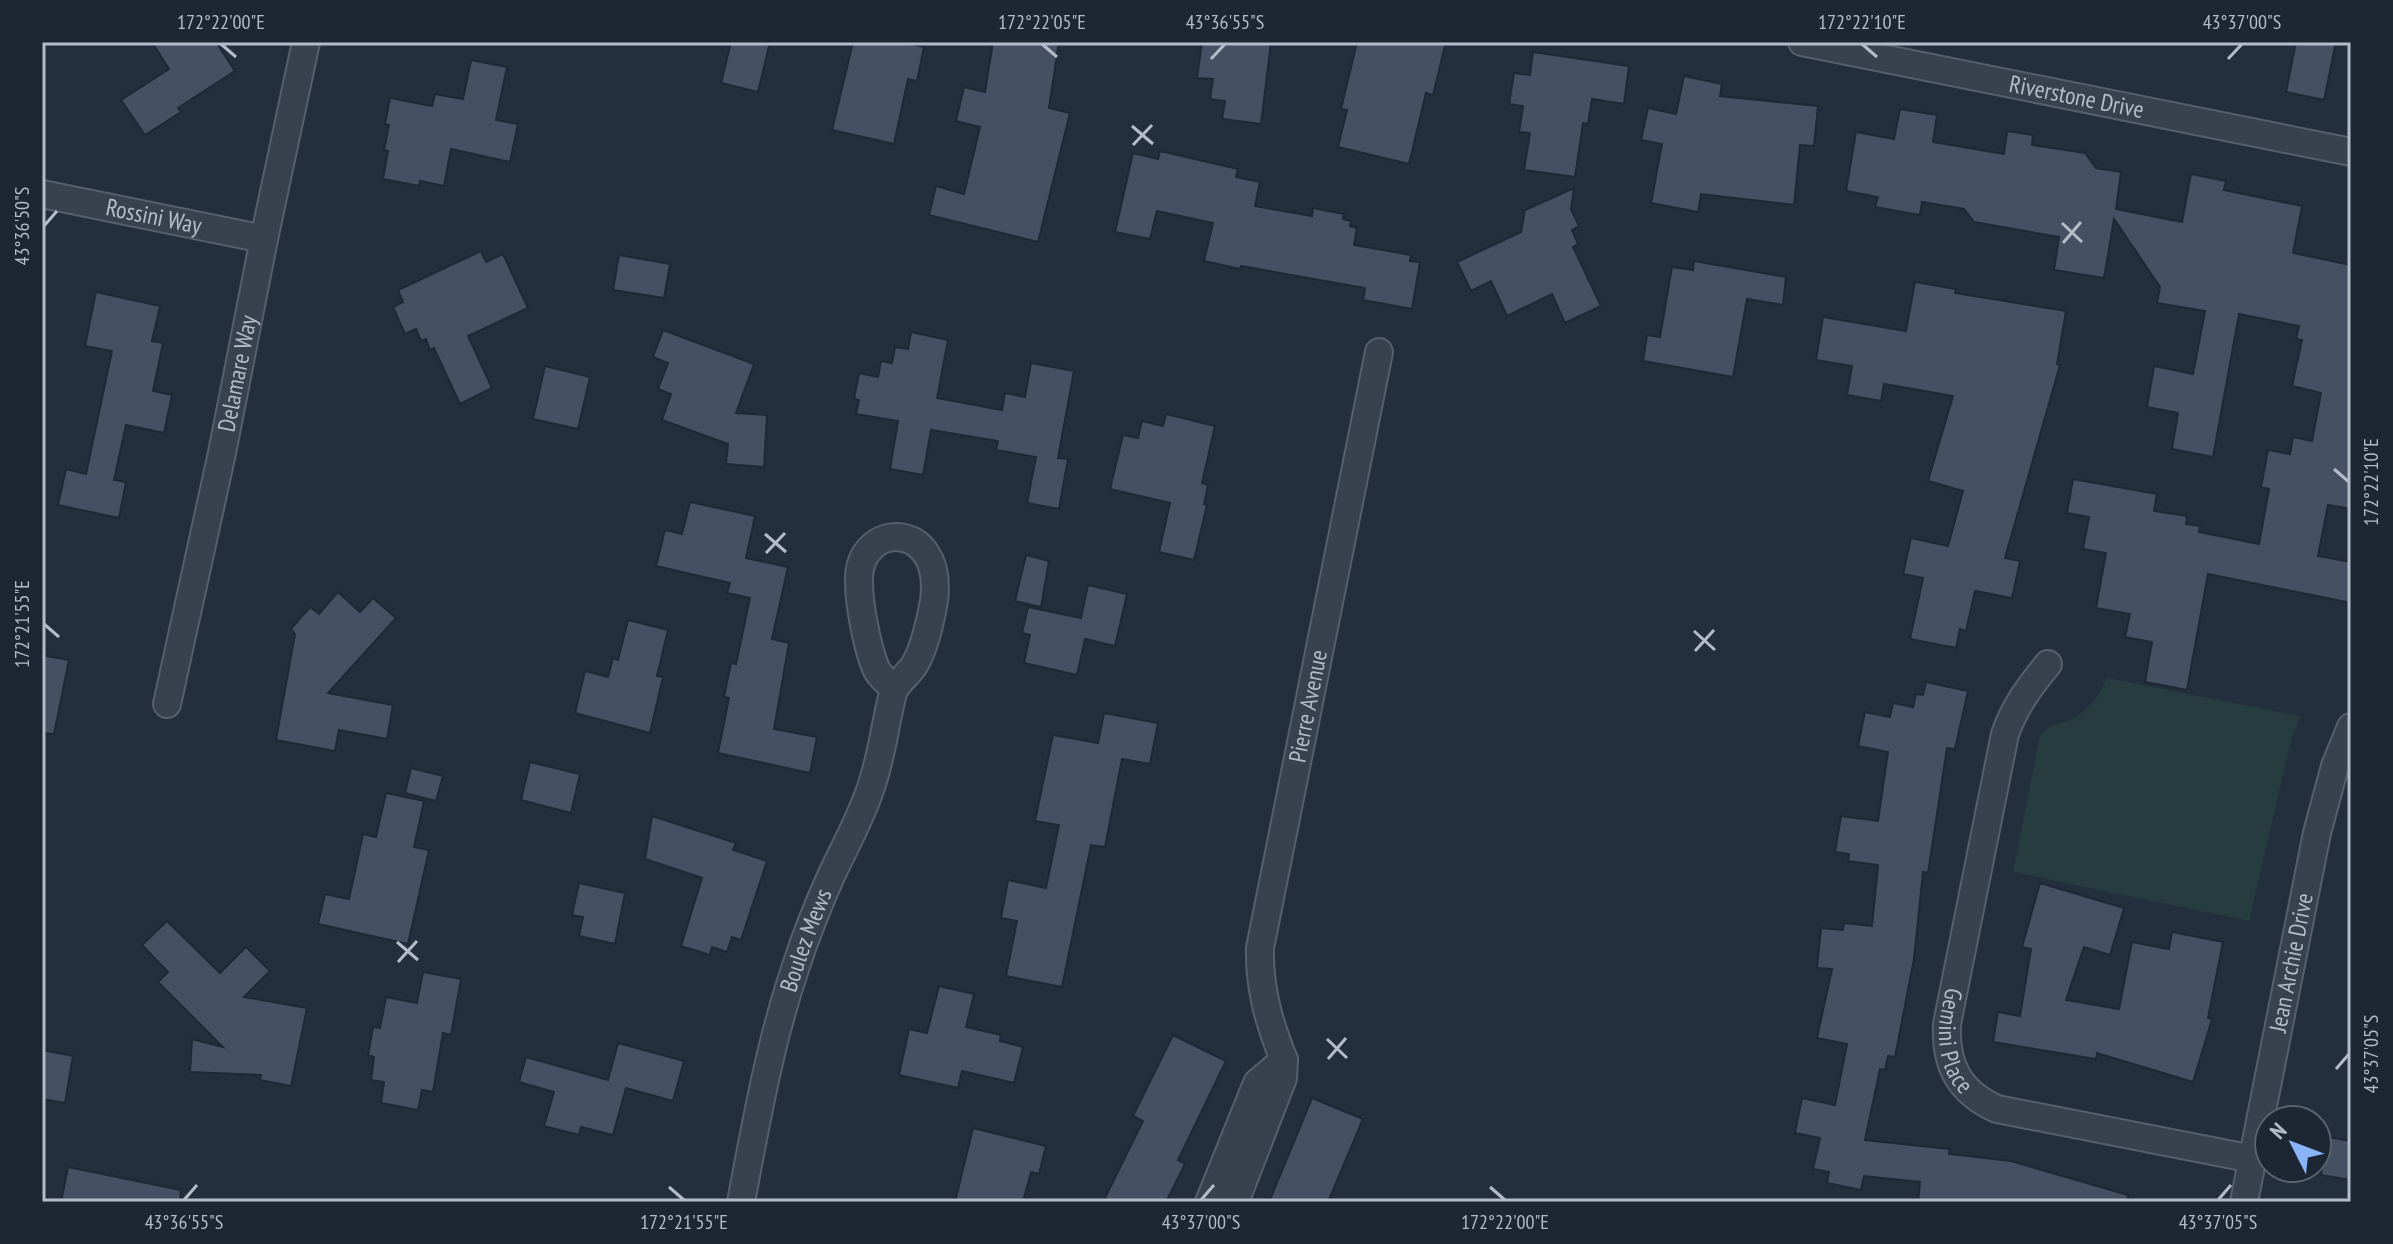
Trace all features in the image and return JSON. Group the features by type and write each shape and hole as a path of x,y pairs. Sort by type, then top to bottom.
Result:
{"street":[{"name":"Delamare Way","path":"167,704 306,42"},
{"name":"Riverstone Drive","path":"1807,42 2351,152"},
{"name":"Rossini Way","path":"42,194 264,239"},
{"name":"Pierre Avenue","path":"1284,1060 1270,1025 1259,976 1260,948 1379,352"},
{"name":"Boulez Mews","path":"741,1202 785,1003 818,906 872,785 894,688 916,663 929,622 935,584 932,566 926,552 907,537 895,537 870,548 858,572 875,668 884,681 894,688"},
{"name":"Gemini Place","path":"2048,664 2021,697 2003,744 1947,1024 1949,1059 1968,1090 1981,1102 1997,1109 2253,1159"},
{"name":"Jean Archie Drive","path":"2264,1104 2323,809 2335,766 2351,727"},
{"path":"1209,1202 1257,1083 1284,1060"},
{"path":"1235,1202 1283,1078 1284,1060"},
{"name":"Jean Archie Drive","path":"2244,1202 2253,1159"}],"green space":[{"path":"2107,678 2300,716 2291,741 2249,921 2013,872 2040,736 2052,725 2068,721 2085,710"}],"building":[{"path":"152,42 216,42 235,71 178,108 181,112 145,135 121,100 169,69"},
{"path":"731,42 770,42 758,92 721,83"},
{"path":"853,42 903,42 924,47 917,81 908,79 894,144 832,130"},
{"path":"993,42 1059,42 1049,108 1070,113 1038,242 929,215 936,186 964,194 980,127 956,121 964,87 985,92"},
{"path":"1202,42 1271,42 1261,124 1222,119 1225,101 1210,99 1213,79 1197,78"},
{"path":"1357,42 1446,42 1433,95 1426,93 1409,164 1338,147 1347,110 1341,109"},
{"path":"2296,42 2336,42 2324,100 2286,92"},
{"path":"1533,52 1629,66 1624,104 1592,99 1588,124 1583,123 1575,177 1524,170 1530,133 1519,132 1523,106 1509,104 1514,73 1530,75"},
{"path":"471,60 507,67 496,120 518,124 510,162 451,149 444,186 420,181 419,186 383,179 389,125 385,124 390,98 432,106 435,94 463,99"},
{"path":"1684,76 1722,84 1720,96 1818,106 1814,146 1800,145 1794,205 1701,194 1698,212 1651,203 1662,144 1641,140 1648,108 1676,114"},
{"path":"1900,109 1937,115 1933,142 2004,154 2007,131 2033,135 2032,145 2085,153 2096,168 2121,172 2116,209 2182,222 2191,174 2226,181 2224,190 2302,206 2293,253 2351,265 2351,509 2328,505 2318,556 2351,562 2351,603 2208,574 2187,690 2145,682 2152,642 2125,637 2130,614 2096,608 2106,553 2083,549 2089,517 2067,513 2073,479 2157,494 2154,511 2187,516 2186,524 2200,526 2199,532 2259,544 2269,489 2261,487 2268,450 2290,454 2293,437 2312,441 2321,393 2292,386 2302,340 2296,339 2299,326 2239,314 2213,457 2172,449 2178,413 2147,407 2154,366 2193,374 2205,311 2157,303 2160,287 2114,219 2104,278 2054,270 2059,237 1974,222 1964,209 1922,202 1920,215 1875,207 1878,197 1846,191 1856,132 1894,139"},
{"path":"1160,151 1238,169 1236,177 1260,182 1255,206 1312,216 1313,208 1344,214 1343,219 1351,221 1350,226 1357,228 1354,245 1411,255 1410,261 1420,262 1412,309 1363,300 1365,288 1204,261 1213,223 1157,211 1150,239 1115,232 1133,153 1158,159"},
{"path":"1574,188 1571,209 1579,226 1572,230 1578,244 1573,247 1601,306 1565,323 1552,294 1507,316 1491,281 1471,291 1457,262 1521,232 1525,210"},
{"path":"481,251 486,262 503,254 528,308 468,336 492,388 460,404 434,348 430,350 426,339 421,341 416,329 405,334 393,307 403,302 398,290"},
{"path":"619,255 670,264 664,298 613,290"},
{"path":"1694,261 1786,277 1783,305 1747,299 1733,377 1643,361 1647,335 1660,337 1672,267 1693,270"},
{"path":"1915,282 1956,289 1955,293 2066,311 2057,364 2060,365 2005,558 2020,561 2012,598 1975,591 1966,631 1960,629 1956,648 1910,639 1923,578 1903,574 1911,538 1948,546 1963,491 1928,481 1953,396 1884,384 1881,401 1847,395 1852,366 1816,360 1823,317 1906,331"},
{"path":"96,292 160,306 152,341 163,343 153,391 172,395 164,433 126,425 114,480 126,482 119,518 58,505 66,469 86,474 112,351 85,346"},
{"path":"663,330 754,364 736,413 767,415 764,467 726,464 728,444 662,420 671,394 658,389 668,363 653,357"},
{"path":"911,332 948,340 937,398 1002,410 1005,393 1025,397 1031,363 1074,371 1058,458 1068,459 1059,509 1027,503 1036,457 996,450 998,441 931,430 923,475 890,469 898,421 856,414 859,400 854,399 859,373 878,377 881,361 892,363 895,347 908,349"},
{"path":"545,366 590,377 578,429 533,419"},
{"path":"1166,414 1215,426 1202,483 1208,485 1204,504 1207,505 1194,560 1159,552 1170,503 1110,489 1123,435 1138,438 1142,421 1163,426"},
{"path":"690,502 755,516 746,558 788,567 772,639 789,643 774,729 817,737 810,773 718,753 729,698 724,697 731,663 736,664 750,598 727,593 730,583 656,566 665,530 682,534"},
{"path":"1026,555 1049,561 1041,607 1015,601"},
{"path":"1088,585 1127,594 1115,646 1085,639 1077,675 1024,663 1030,635 1022,633 1028,607 1081,618"},
{"path":"338,592 360,612 373,598 396,618 328,693 393,705 387,739 339,730 335,751 276,740 295,634 291,629 310,607 319,614"},
{"path":"628,620 668,630 657,676 663,677 650,733 575,713 585,671 608,677 613,658 618,660"},
{"path":"42,655 69,660 54,734 42,733"},
{"path":"1926,682 1968,691 1955,749 1947,748 1928,873 1923,872 1914,959 1895,1057 1888,1056 1885,1070 1880,1069 1865,1140 1950,1149 1949,1154 2011,1161 2128,1195 2127,1202 1918,1202 1920,1182 1864,1176 1861,1190 1827,1183 1829,1172 1813,1169 1820,1138 1795,1133 1802,1098 1835,1105 1847,1044 1817,1038 1832,969 1817,968 1821,928 1843,930 1844,923 1872,926 1878,865 1848,861 1849,854 1835,852 1841,816 1878,821 1888,752 1858,746 1865,712 1890,717 1893,703 1913,707 1916,694 1923,695"},
{"path":"1104,713 1158,723 1150,764 1122,759 1105,847 1091,845 1062,987 1006,976 1017,921 1001,918 1008,880 1046,888 1059,825 1035,821 1053,735 1098,743"},
{"path":"530,762 580,774 571,813 521,800"},
{"path":"411,768 443,776 436,801 405,793"},
{"path":"386,793 424,801 414,847 429,850 408,944 318,924 325,894 349,899 363,834 376,837"},
{"path":"652,816 736,843 733,850 767,861 741,940 732,937 727,952 712,947 710,955 681,946 702,878 645,859"},
{"path":"579,883 625,893 615,944 579,936 583,917 572,915"},
{"path":"2040,883 2124,908 2110,955 2084,947 2066,1000 2119,1009 2132,942 2169,949 2172,932 2223,942 2208,1018 2212,1019 2193,1082 2097,1053 2096,1059 1993,1042 1998,1012 2020,1016 2031,949 2022,947"},
{"path":"167,921 220,973 246,947 270,971 244,997 307,1008 291,1086 260,1080 261,1075 190,1072 192,1039 223,1047 158,982 168,972 142,945"},
{"path":"423,972 461,979 451,1035 443,1033 433,1092 422,1090 418,1110 381,1103 384,1082 371,1080 374,1057 368,1055 373,1027 380,1028 386,997 417,1003"},
{"path":"939,986 974,994 966,1027 1001,1035 1000,1041 1023,1047 1014,1083 962,1071 958,1088 899,1075 909,1029 927,1033"},
{"path":"1173,1035 1226,1061 1178,1160 1185,1164 1166,1202 1103,1202 1143,1121 1133,1116"},
{"path":"618,1043 684,1061 673,1101 626,1088 613,1135 581,1127 579,1135 544,1126 554,1092 519,1082 526,1057 608,1080"},
{"path":"42,1050 73,1056 65,1103 42,1099"},
{"path":"1312,1098 1363,1119 1328,1202 1269,1202"},
{"path":"973,1128 1046,1146 1039,1174 1031,1172 1023,1202 955,1202"},
{"path":"2333,1138 2351,1141 2351,1180 2333,1177"},
{"path":"68,1167 181,1190 180,1202 61,1202"}]}
